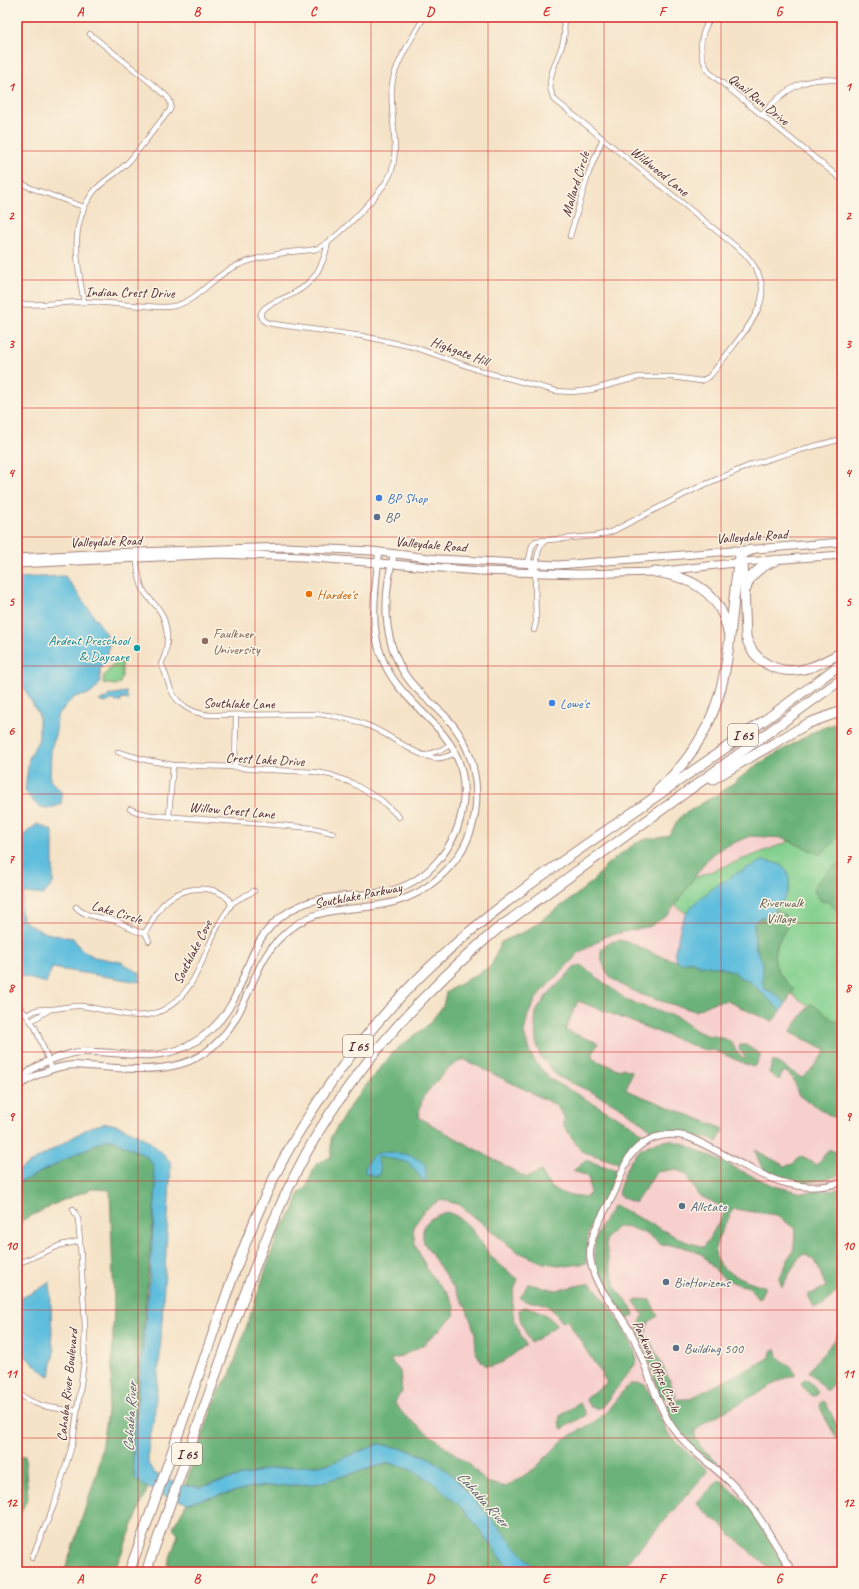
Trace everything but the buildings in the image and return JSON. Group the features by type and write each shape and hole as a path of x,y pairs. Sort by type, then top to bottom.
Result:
{"highway":[{"path":"643,805 683,765 708,726 718,703 724,681 740,558 751,550"},
{"path":"740,558 746,637 752,652 763,662 776,669 784,671 800,670 818,665 842,652"},
{"path":"744,595 747,583 757,570 777,560"},
{"path":"655,572 680,576 706,591 723,616 730,640"},
{"name":"I 65","path":"129,1572 236,1267 267,1192 306,1121 355,1050 391,1007 459,941 511,900 842,663"},
{"name":"I 65","path":"146,1572 211,1387 276,1212 319,1133 346,1091 371,1057 424,996 454,966 517,914 842,679"},
{"path":"679,798 810,723 842,711"}],"main road":[{"name":"Valleydale Road","path":"751,550 842,542"},
{"name":"Valleydale Road","path":"17,564 260,546 379,552 437,559 558,565 740,558 777,560 842,555"},
{"name":"Valleydale Road","path":"17,558 109,553 136,556 220,554 378,563 479,571 535,573 655,572 740,558"}],"street":[{"name":"Indian Crest Drive","path":"17,304 46,305 84,302 156,307 174,306 193,298 218,276 235,266 263,258 316,248 328,243 338,235 378,193 391,174 394,155 392,98 393,82 398,66 424,17"},
{"name":"Wildwood Lane","path":"561,17 565,31 565,40 551,77 550,90 559,103 744,253 757,270 761,284 761,300 755,318 740,338"},
{"name":"Quail Run Drive","path":"711,17 702,33 700,44 703,58 708,69 718,79 842,180"},
{"path":"84,302 76,254 77,230 84,207 96,190 130,160 170,110 171,104 170,99 90,34"},
{"path":"762,115 779,96 795,86 818,80 842,81"},
{"name":"Mallard Circle","path":"570,236 589,172 603,138"},
{"path":"17,181 31,188 84,207"},
{"name":"Highgate Hill","path":"328,243 324,257 313,278 295,294 267,307 261,313 261,318 263,321 272,324 362,336 414,347 481,371 563,392 591,390 647,376 672,377 701,381 709,377 740,338"},
{"path":"535,573 528,564 534,543 540,540 595,536 612,532 693,490 753,464 842,439"},
{"path":"534,630 536,622 535,573 538,550 540,545 546,540"},
{"name":"Southlake Parkway","path":"17,1084 31,1070 48,1061 67,1054 78,1052 98,1052 144,1056 164,1054 186,1047 207,1034 223,1017 234,1000 254,949 268,929 286,913 303,904 322,898 378,893 395,889 412,881 428,870 440,859 451,843 461,818 464,801 463,783 453,749 437,726 397,685 381,656 374,628 374,607 379,552"},
{"name":"Southlake Parkway","path":"17,1088 33,1077 63,1066 73,1065 153,1070 176,1066 197,1057 216,1043 229,1029 241,1008 266,955 274,944 290,929 316,914 339,909 384,905 415,894 430,885 446,871 459,855 474,820 476,781 465,743 448,719 408,678 396,658 389,637 386,618 391,564 394,554"},
{"name":"Southlake Lane","path":"136,556 143,589 163,616 167,648 161,664 174,695 181,704 195,712 205,715 319,714 346,718 378,730 426,755 435,758 442,758 453,749"},
{"path":"235,766 236,715"},
{"path":"426,755 453,749 465,743"},
{"name":"Crest Lake Drive","path":"118,752 146,760 173,765 235,766 250,769 315,772 340,778 371,794 381,800 399,817"},
{"path":"169,816 173,765"},
{"name":"Willow Crest Lane","path":"130,809 141,814 313,828 333,833"},
{"path":"145,932 162,905 171,897 183,891 200,888 215,891 226,896 231,904"},
{"name":"Southlake Cove","path":"27,1015 41,1009 49,1010 79,1006 133,1016 155,1013 171,1006 191,983 204,960 218,924 228,911 231,904 254,891"},
{"name":"Lake Circle","path":"76,907 85,914 116,921 138,932 145,932 149,941"},
{"path":"17,1003 31,1021 40,1038 52,1069"},
{"name":"Southlake Cove","path":"31,1021 49,1010"},
{"name":"Parkway Office Circle","path":"793,1572 752,1506 733,1485 687,1445 669,1422 662,1409 631,1333 596,1280 592,1266 590,1249 597,1225 614,1192 627,1160 643,1142 659,1136 675,1135 688,1138 761,1175 783,1184 806,1187 826,1186 842,1182"},
{"name":"Cahaba River Boulevard","path":"32,1558 58,1495 73,1442 77,1411 85,1337 78,1219 73,1209"},
{"path":"17,1264 60,1245 80,1241"},
{"path":"18,1394 36,1404 77,1411"}],"shaded area":[{"path":"842,793 842,1572 578,1572 374,1405 376,1144 625,882"}],"green space":[{"path":"116,661 122,661 122,676 120,683 116,685 103,683 104,676"},
{"path":"842,721 842,838 838,838 821,855 783,838 750,836 722,848 708,858 669,914 651,926 606,936 579,953 536,999 528,1015 524,1033 529,1051 537,1064 550,1079 628,1123 647,1136 630,1150 621,1164 581,1151 564,1126 564,1117 556,1105 463,1059 446,1070 423,1097 418,1117 527,1178 541,1171 551,1188 564,1194 586,1197 590,1193 589,1180 586,1175 573,1171 585,1160 617,1170 588,1234 586,1263 567,1266 544,1263 516,1251 460,1205 441,1199 425,1210 413,1227 415,1245 429,1273 449,1295 455,1307 454,1316 423,1345 402,1356 390,1360 400,1371 402,1392 394,1402 405,1416 470,1465 486,1482 506,1487 534,1469 564,1439 593,1423 606,1412 623,1391 631,1384 645,1384 668,1434 708,1471 620,1572 538,1572 430,1458 405,1449 379,1444 329,1464 268,1469 201,1487 185,1485 219,1390 230,1375 279,1231 294,1210 299,1193 306,1188 316,1164 331,1157 331,1137 351,1104 393,1052 428,1025 443,1006 446,992 491,966 501,942 526,931 575,896 594,880 606,865 636,843 649,838 659,838 669,835 681,816 721,792 760,763 817,730"},
{"name":"Riverwalk Village","path":"842,821 842,1032 658,892"},
{"path":"842,864 842,914 828,902 821,901 814,891 815,884 834,866"},
{"path":"777,908 785,916 788,924 775,950 774,957 777,969 794,989 786,1003 776,998 765,989 762,984 763,965 757,950 755,937 754,923"},
{"path":"619,940 631,943 652,953 682,963 691,961 700,965 719,967 733,971 741,978 749,981 781,1011 772,1022 727,1001 715,1002 695,1011 648,997 624,987 608,974 601,957 603,947 609,943"},
{"path":"576,966 582,966 628,1001 677,1017 697,1031 706,1035 719,1037 730,1041 739,1055 744,1059 746,1058 739,1049 740,1045 746,1045 761,1055 756,1065 752,1067 714,1050 707,1051 578,1001 565,1030 598,1043 592,1056 593,1059 620,1070 623,1068 632,1072 626,1090 724,1129 717,1142 707,1137 698,1137 678,1131 653,1133 634,1116 621,1108 557,1076 540,1056 536,1041 536,1012 547,995"},
{"path":"811,1003 835,1021 842,1021 842,1123 798,1095 793,1079 789,1074 782,1072 779,1080 769,1073 773,1060 802,1078 810,1071 827,1050 790,1032"},
{"path":"104,1140 114,1140 146,1156 153,1165 156,1187 133,1443 133,1465 135,1478 148,1488 114,1572 63,1572 66,1567 98,1469 111,1387 114,1305 110,1190 91,1189 61,1201 17,1223 17,1184"},
{"path":"670,1140 684,1144 774,1186 803,1193 838,1189 842,1187 842,1284 824,1305 814,1307 808,1295 826,1287 816,1262 805,1254 799,1257 782,1287 779,1279 794,1248 795,1229 777,1215 733,1209 717,1241 715,1254 718,1262 732,1274 765,1287 759,1299 749,1287 737,1284 724,1278 714,1269 702,1254 681,1246 660,1245 647,1234 635,1229 617,1227 608,1237 606,1245 617,1290 633,1311 634,1315 628,1319 625,1317 607,1290 597,1270 595,1260 594,1249 597,1234 614,1205 684,1241 704,1247 727,1209 698,1195 686,1175 676,1169 657,1172 635,1203 621,1197 618,1193 625,1172 634,1156 647,1146 657,1142"},
{"path":"829,1149 842,1156 842,1174 823,1180 800,1183 789,1182 769,1175 762,1168 755,1150 785,1166 793,1164 800,1156 817,1165"},
{"path":"447,1212 455,1215 467,1224 490,1255 518,1279 512,1305 515,1320 526,1345 503,1362 492,1366 485,1365 476,1353 475,1333 466,1307 424,1243 423,1230 427,1222 436,1216"},
{"path":"528,1284 556,1290 591,1284 604,1299 619,1321 632,1344 637,1362 602,1407 592,1408 586,1400 589,1395 607,1383 567,1320 562,1322 553,1311 544,1304 538,1302 527,1302 520,1298"},
{"path":"637,1299 650,1300 658,1316 649,1323 646,1333 670,1381 675,1395 674,1397 662,1398 659,1393 638,1328 643,1315 634,1301"},
{"path":"523,1307 542,1313 557,1325 531,1343 520,1319 519,1310"},
{"path":"842,1325 842,1373 827,1391 809,1372 834,1341"},
{"path":"776,1349 780,1359 791,1367 795,1376 789,1376 707,1421 695,1431 695,1436 699,1445 718,1462 714,1465 687,1442 675,1428 664,1406 679,1399 689,1399 764,1361 770,1357 771,1351"},
{"path":"804,1379 808,1380 818,1391 817,1395 810,1395 801,1384"},
{"path":"823,1401 826,1403 842,1436 841,1442 838,1441 823,1414 819,1404"},
{"path":"580,1403 586,1415 562,1429 559,1422 560,1415"},
{"path":"17,1455 25,1456 28,1497 17,1521"},
{"path":"389,1463 424,1475 434,1482 456,1502 513,1572 165,1572 178,1535 173,1527 187,1503 253,1487 315,1484"},
{"path":"720,1479 750,1508 788,1572 773,1572 696,1503"}],"water":[{"path":"65,576 106,633 109,647 107,659 100,669 100,680 97,688 90,694 75,697 57,716 56,731 51,750 50,780 62,792 61,804 55,807 45,808 32,801 25,791 29,758 39,739 39,715 21,683 17,679 17,578"},
{"path":"126,692 128,700 121,698 121,701 116,702 111,700 106,703 99,701 104,698 105,699 109,695"},
{"path":"37,824 53,831 53,884 43,895 24,893 21,907 22,919 28,924 46,933 73,938 80,948 94,957 121,962 140,973 140,982 52,968 46,983 17,975 17,840"},
{"path":"763,861 778,864 784,867 788,874 789,881 787,894 779,905 764,918 761,916 754,923 756,948 763,963 763,984 766,990 769,990 786,1003 781,1011 749,981 741,978 733,971 719,967 700,965 691,961 682,963 676,961 675,955 682,922 687,913 695,904 729,878"},
{"path":"17,1036 24,1046 17,1067"},
{"path":"107,1123 116,1125 143,1137 158,1149 171,1163 160,1355 154,1418 148,1449 148,1463 154,1473 170,1481 187,1486 201,1487 268,1469 329,1464 379,1444 405,1449 430,1458 453,1476 538,1572 512,1572 465,1511 433,1482 407,1468 389,1463 315,1484 253,1487 187,1503 165,1496 144,1486 135,1478 133,1466 133,1443 149,1283 156,1187 153,1165 146,1156 114,1140 104,1140 17,1184 17,1171 90,1127"},
{"path":"382,1152 406,1154 417,1158 426,1166 426,1182 424,1182 409,1163 380,1156 377,1159 380,1174 377,1176 364,1172 370,1159"},
{"path":"50,1282 51,1340 55,1351 49,1376 17,1350 17,1300 38,1290"}],"place":[{"name":"BP Shop","path":"379,498"},
{"name":"BP","path":"377,517"},
{"name":"Hardee's","path":"309,594"},
{"name":"Faulkner University","path":"205,641"},
{"name":"Ardent Preschool & Daycare","path":"137,648"},
{"name":"Lowe's","path":"552,703"},
{"name":"Allstate","path":"682,1206"},
{"name":"BioHorizons","path":"666,1282"},
{"name":"Building 500","path":"676,1348"}],"water label":[{"name":"Cahaba River","path":"130,1417"},
{"name":"Cahaba River","path":"483,1499"}]}
